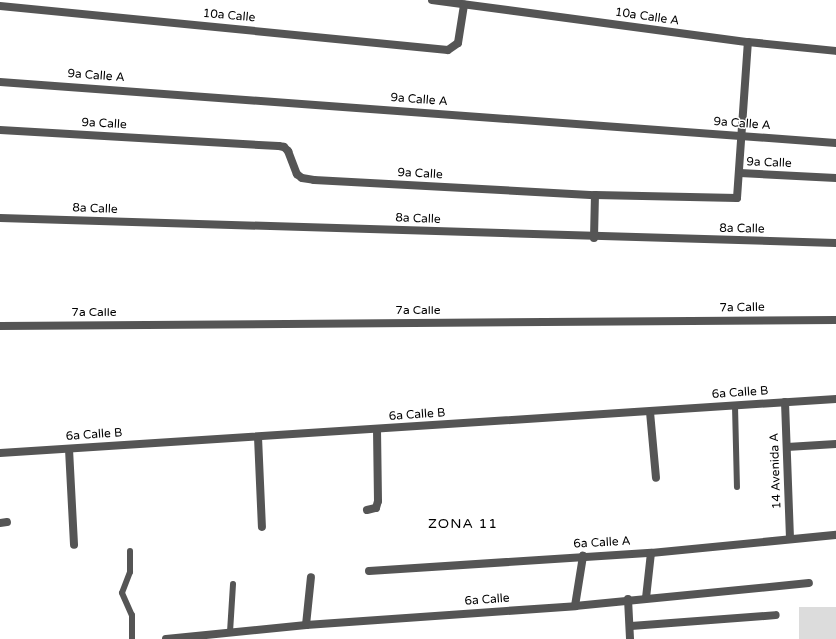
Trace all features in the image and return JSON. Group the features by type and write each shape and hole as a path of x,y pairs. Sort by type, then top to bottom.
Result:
{"street":[{"name":"10a Calle A","path":"432,0 748,42 836,51"},
{"name":"10a Calle","path":"0,6 448,50 455,48 458,43 464,4"},
{"path":"740,173 748,42"},
{"name":"9a Calle A","path":"0,82 836,143"},
{"name":"9a Calle","path":"0,130 279,146 288,152 297,174 302,178 314,180 595,195 737,198 740,173 836,178"},
{"path":"594,238 595,195"},
{"name":"8a Calle","path":"0,218 594,238 836,243"},
{"name":"7a Calle","path":"0,326 836,320"},
{"name":"6a Calle B","path":"0,453 258,438 836,399"},
{"name":"14 Avenida A","path":"785,402 790,539"},
{"path":"650,412 656,478"},
{"path":"367,510 376,508 378,501 377,430"},
{"path":"258,438 262,527"},
{"path":"787,447 836,444"},
{"path":"69,449 74,545"},
{"name":"6a Calle A","path":"369,570 651,552 836,535"},
{"path":"646,598 651,552"},
{"path":"575,606 583,556"},
{"path":"306,625 311,577"},
{"name":"6a Calle","path":"166,639 306,625 575,606 628,599 808,583"},
{"path":"628,599 631,626 630,639"},
{"path":"631,626 776,615"}],"lane":[{"path":"735,406 737,487"},
{"path":"130,551 130,572 122,593 132,615 132,639"},
{"path":"230,632 234,584"}],"shaded area":[{"path":"799,607 836,607 836,639 799,639"}],"district":[{"name":"ZONA 11","path":"463,524"}]}
